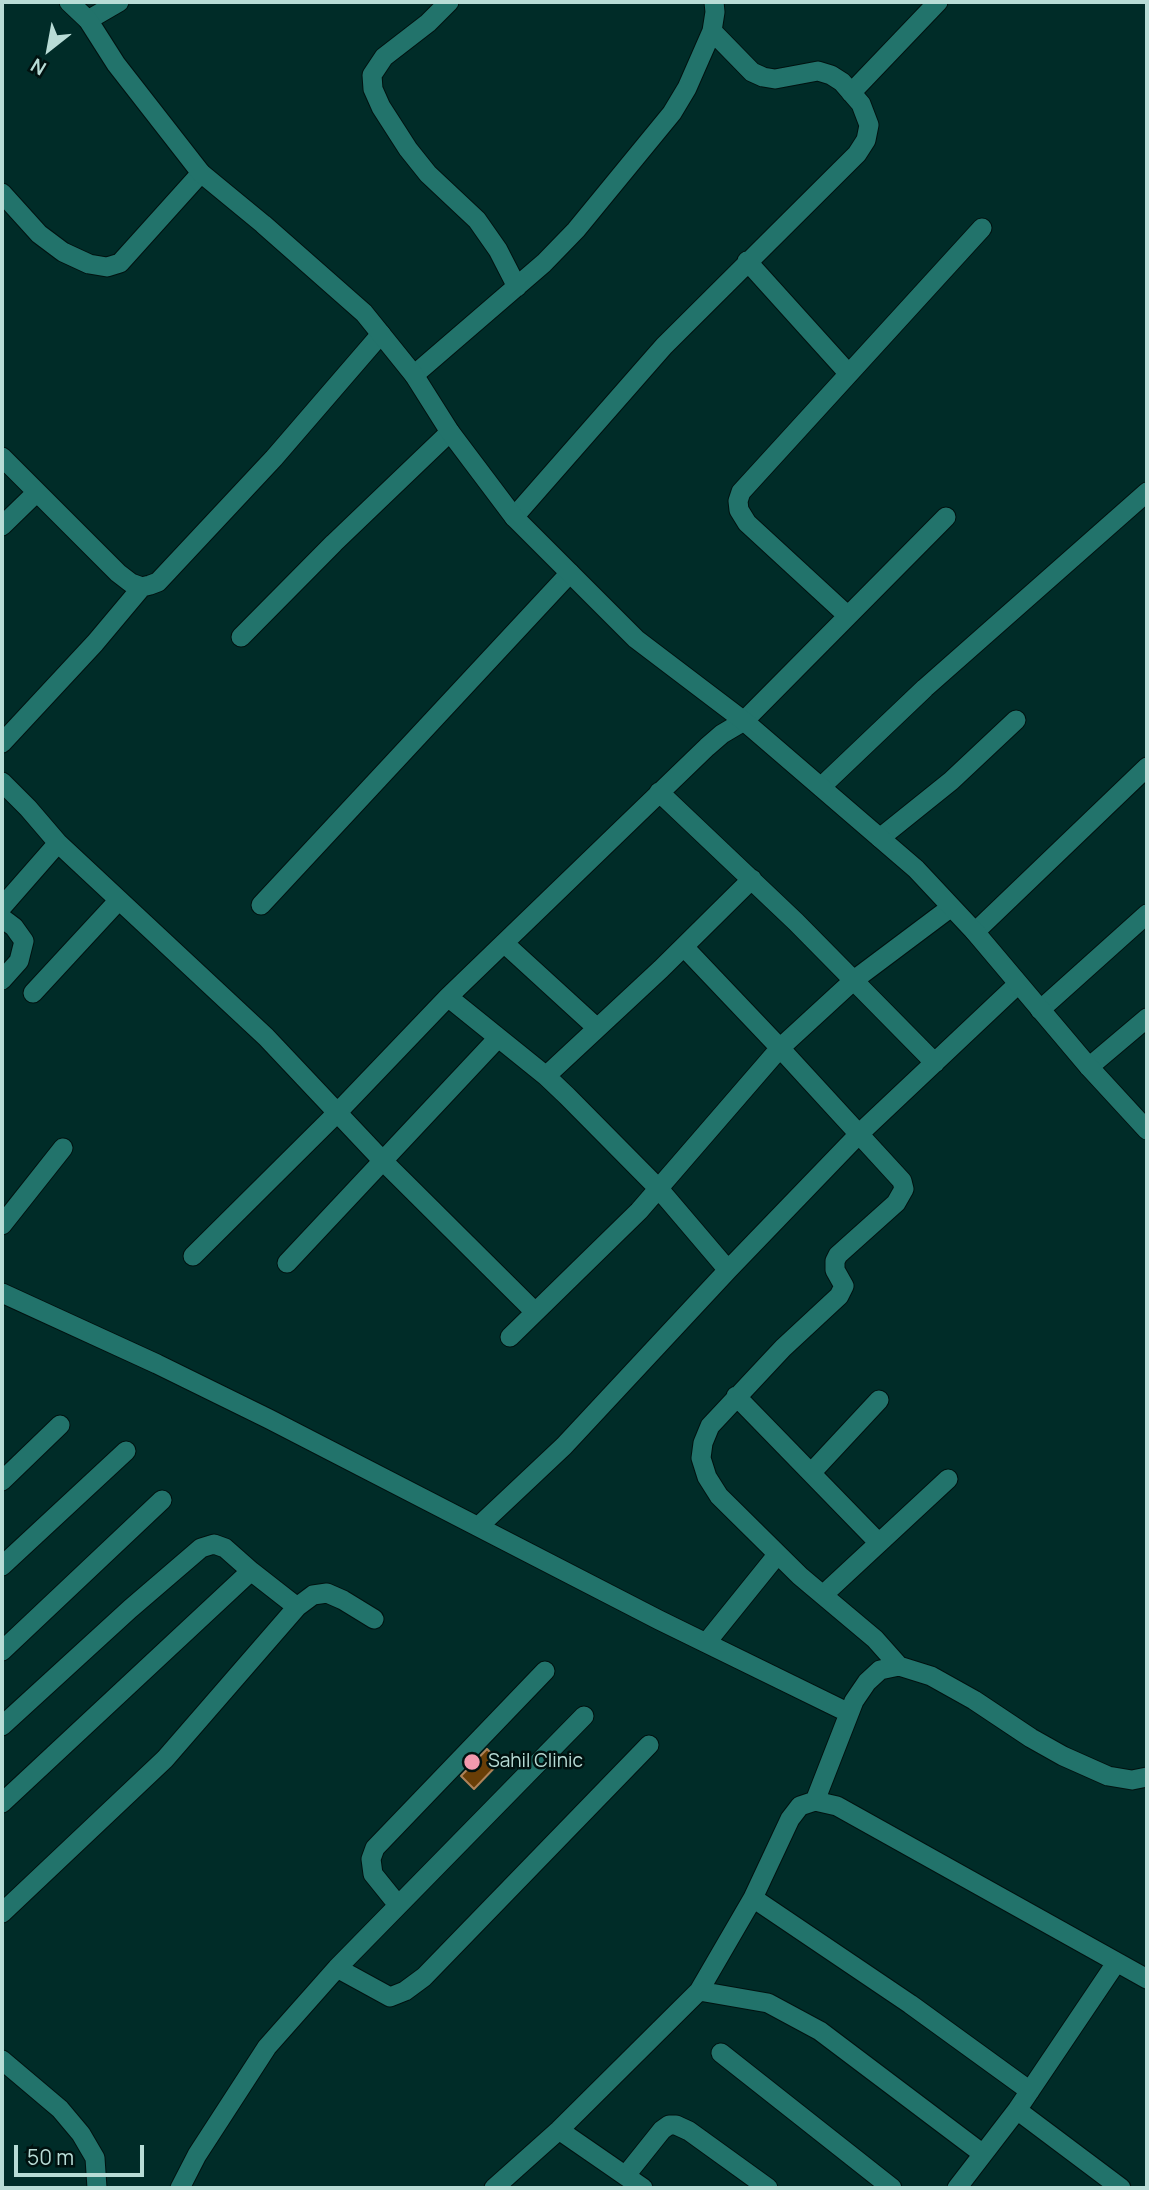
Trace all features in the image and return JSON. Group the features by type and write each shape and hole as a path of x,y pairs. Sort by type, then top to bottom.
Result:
{"street":[{"path":"69,2 88,20 116,64 201,173 263,223 354,304 381,334 414,375 450,432 514,517 636,639 744,721 916,869 975,932 1089,1067 1147,1130"},
{"path":"88,20 119,2"},
{"path":"449,2 429,23 384,57 372,75 373,89 381,107 408,149 428,174 477,220 498,250 517,286"},
{"path":"414,375 544,263 576,230 672,113 687,88 712,31 714,2"},
{"path":"851,93 938,2"},
{"path":"514,517 664,346 857,154 866,139 869,125 861,104 842,82 818,71 775,79 763,77 752,72 712,31"},
{"path":"2,193 39,234 63,251 89,264 107,267 120,263 201,173"},
{"path":"848,616 747,523 739,510 741,492 982,228"},
{"path":"747,261 849,374"},
{"path":"2,743 95,643 142,587 158,582 274,458 381,334"},
{"path":"241,637 450,432"},
{"path":"2,457 118,573 142,587"},
{"path":"2,526 37,492"},
{"path":"821,787 925,688 1147,492"},
{"path":"193,1256 337,1113 448,997 659,792 722,734 744,721 946,517"},
{"path":"261,905 570,573"},
{"path":"880,838 951,781 1016,720"},
{"path":"975,932 1147,767"},
{"path":"659,792 752,879 935,1063"},
{"path":"6,795 266,1037 382,1160 535,1312"},
{"path":"2,907 58,843"},
{"path":"546,1076 684,947 752,879"},
{"path":"33,993 119,900"},
{"path":"510,1337 659,1189 780,1048 854,980 950,908"},
{"path":"1041,1010 1147,914"},
{"path":"2,918 14,927 24,941 19,961 2,980"},
{"path":"504,943 597,1028"},
{"path":"684,947 902,1181 904,1189 896,1203 838,1255 834,1266 845,1286 839,1296 783,1348 710,1426 703,1443 701,1458 707,1477 719,1496 778,1555 876,1639 899,1666"},
{"path":"479,1527 564,1446 727,1270 860,1133 1018,984"},
{"path":"448,997 546,1076 659,1189 727,1270"},
{"path":"1089,1067 1147,1018"},
{"path":"287,1263 498,1038"},
{"path":"2,1225 63,1148"},
{"path":"2,1293 157,1364 849,1713"},
{"path":"736,1396 879,1543"},
{"path":"811,1473 879,1400"},
{"path":"2,1481 60,1425"},
{"path":"2,1566 126,1451"},
{"path":"823,1595 948,1479"},
{"path":"2,1651 162,1500"},
{"path":"2,1726 201,1548 214,1544 225,1548 297,1607"},
{"path":"706,1643 778,1555"},
{"path":"2,1803 251,1571"},
{"path":"2,1913 165,1759 297,1607 313,1595 327,1592 374,1619"},
{"path":"815,1801 849,1713 867,1682 880,1670 899,1666 931,1676 1063,1756 1108,1776 1132,1780 1147,1777"},
{"path":"398,1905 373,1874 371,1859 375,1848 545,1671"},
{"path":"180,2188 197,2155 267,2047 337,1968 584,1716"},
{"path":"337,1968 390,1997 405,1991 424,1977 649,1745"},
{"path":"494,2188 559,2130 699,1991 753,1898 795,1811 800,1806 815,1801 837,1806 1147,1979"},
{"path":"753,1898 910,2004 1030,2091"},
{"path":"957,2188 1017,2110 1116,1963"},
{"path":"699,1991 768,2003 820,2031 983,2154"},
{"path":"721,2053 892,2188"},
{"path":"2,2060 60,2109 81,2134 95,2158 97,2188"},
{"path":"1017,2110 1121,2188"},
{"path":"626,2175 662,2130 669,2125 676,2125 690,2131 768,2188"},
{"path":"559,2130 643,2188"}],"building":[{"path":"487,1749 500,1762 474,1789 461,1776"}],"place":[{"name":"Sahil Clinic","path":"472,1762"}]}
